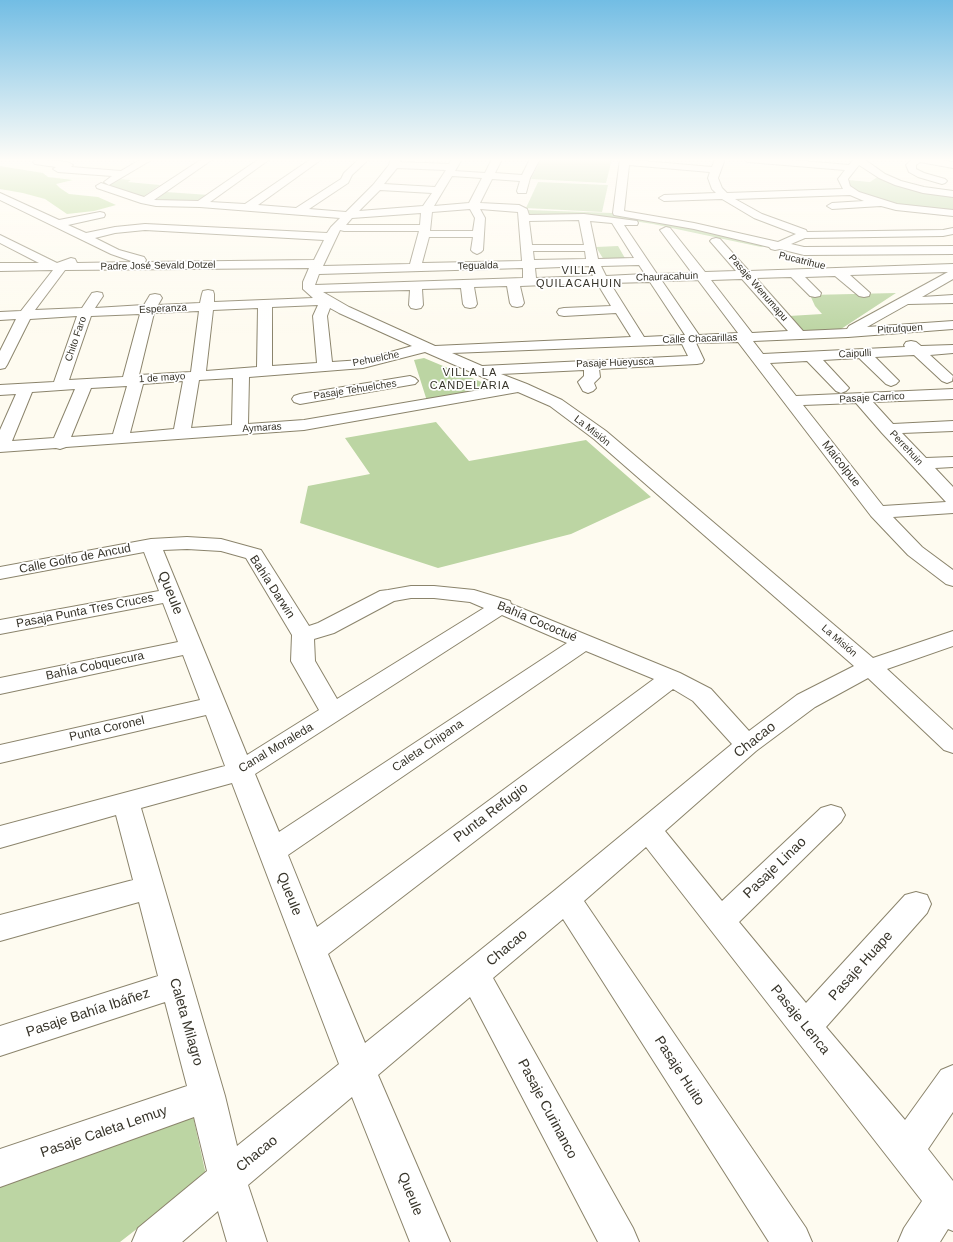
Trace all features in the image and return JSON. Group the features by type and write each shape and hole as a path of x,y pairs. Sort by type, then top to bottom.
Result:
{"street":[{"path":"42,217 115,252 162,266"},
{"path":"57,224 91,217"},
{"path":"310,289 308,282 315,267 333,233 346,217"},
{"path":"415,268 427,217"},
{"path":"477,250 479,217"},
{"path":"522,217 530,281"},
{"name":"Pasaje Hueyusca","path":"584,217 584,234 590,248 593,262 601,279 640,341"},
{"path":"618,217 642,261 654,277 691,339"},
{"name":"Maicolpue","path":"666,217 702,276 745,337 758,359 878,512 915,551 953,580"},
{"name":"Pucatrihue","path":"671,217 716,241 762,250 841,271"},
{"path":"678,217 778,246 809,252 953,250"},
{"path":"763,217 802,232 803,235"},
{"path":"772,221 803,220"},
{"path":"85,237 115,230 145,226 333,233 424,231 478,234"},
{"path":"762,250 778,246 803,235 943,233 953,231"},
{"path":"525,234 540,234"},
{"path":"0,238 58,267"},
{"name":"Pasaje Wenumapu","path":"716,241 799,335"},
{"path":"526,248 590,248"},
{"path":"0,365 25,316 58,267 115,252"},
{"name":"Tegualda","path":"315,267 415,268 642,261"},
{"name":"Padre José Sevald Dotzel","path":"0,267 315,267"},
{"name":"Chauracahuin","path":"310,289 953,268"},
{"path":"841,271 864,294"},
{"path":"794,273 815,294"},
{"name":"Calle Chacarillas","path":"429,348 848,333 953,274"},
{"path":"560,280 564,294"},
{"path":"513,282 517,303"},
{"path":"467,283 470,304"},
{"path":"416,285 416,305"},
{"name":"La Misión","path":"310,289 327,301 344,310 556,403 600,435 870,667 953,744"},
{"path":"120,439 148,310 156,295"},
{"name":"Chito Faro","path":"60,385 85,313 97,296"},
{"path":"906,301 953,299"},
{"path":"182,434 195,376 208,300"},
{"name":"Esperanza","path":"0,316 148,310 208,300 265,304 327,301"},
{"path":"325,366 320,316 327,301"},
{"path":"264,371 265,304"},
{"path":"320,316 327,311 344,310"},
{"path":"564,312 621,310"},
{"name":"Pitrufquen","path":"848,333 953,325"},
{"path":"894,329 947,378"},
{"name":"Pasaje Hueyusca","path":"488,373 510,368 697,360 691,339"},
{"name":"Pehuelche","path":"325,366 363,364 429,348"},
{"name":"Caipulli","path":"758,359 953,349"},
{"path":"862,354 891,382"},
{"path":"811,356 841,388"},
{"path":"588,388 586,382 592,377 591,364"},
{"name":"1 de mayo","path":"0,390 325,366"},
{"path":"298,368 300,399 304,425"},
{"path":"240,429 241,372"},
{"name":"Pasaje Tehuelches","path":"300,399 410,381"},
{"path":"60,444 85,384"},
{"name":"Aymaras","path":"1,447 60,444 304,425 522,387"},
{"path":"1,447 26,388"},
{"name":"Pasaje Carrico","path":"791,401 953,394"},
{"name":"Perrehuin","path":"860,398 953,498"},
{"path":"888,428 953,426"},
{"path":"921,464 953,462"},
{"path":"878,512 953,507"},
{"name":"Bahía Darwin","path":"151,545 188,543 221,545 254,554 303,636"},
{"name":"Calle Golfo de Ancud","path":"0,573 151,545"},
{"name":"Queule","path":"151,545 359,1071 430,1242"},
{"name":"Bahía Cococtué","path":"303,636 326,628 388,596 411,592 434,592 474,596 502,606 672,678 702,695 747,745"},
{"name":"Pasaja Punta Tres Cruces","path":"0,627 170,595"},
{"name":"Canal Moraleda","path":"0,837 240,771 502,606"},
{"path":"303,636 303,661 333,712"},
{"name":"Chacao","path":"152,1242 566,899 747,745 806,701 870,667 953,638"},
{"name":"Caleta Chipana","path":"272,851 584,642"},
{"name":"BahÍa Cobquecura","path":"0,686 191,646"},
{"name":"Punta Refugio","path":"311,948 672,678"},
{"name":"Punta Coronel","path":"0,754 214,705"},
{"name":"Caleta Milagro","path":"126,802 207,1096 228,1178 247,1242"},
{"name":"Pasaje Linao","path":"720,921 831,815"},
{"name":"Pasaje Lenca","path":"647,829 906,1150 948,1207"},
{"path":"0,928 150,887"},
{"name":"Pasaje Huito","path":"566,899 792,1242"},
{"name":"Pasaje Huape","path":"806,1027 916,904"},
{"name":"Pasaje Curinanco","path":"475,975 619,1242"},
{"name":"Pasaje Bahía Ibáñez","path":"0,1041 176,985"},
{"path":"906,1150 953,1082"},
{"name":"Pasaje Caleta Lemuy","path":"0,1168 207,1096"},
{"path":"918,1242 948,1207"}],"green space":[{"path":"605,217 639,217 666,221 769,245 761,247 653,224"},
{"path":"618,246 626,260 604,260 596,247"},
{"path":"896,293 838,331 803,333 789,316 822,314 815,306 810,295"},
{"path":"424,358 498,389 427,401 414,360"},
{"path":"436,422 469,461 586,440 651,497 571,534 438,568 300,523 308,486 370,474 345,438"},
{"path":"193,1116 206,1175 120,1242 0,1242 0,1181"}],"district":[{"name":"VILLA QUILACAHUIN","path":"579,277"},
{"name":"VILLA LA CANDELARIA","path":"470,379"}]}
